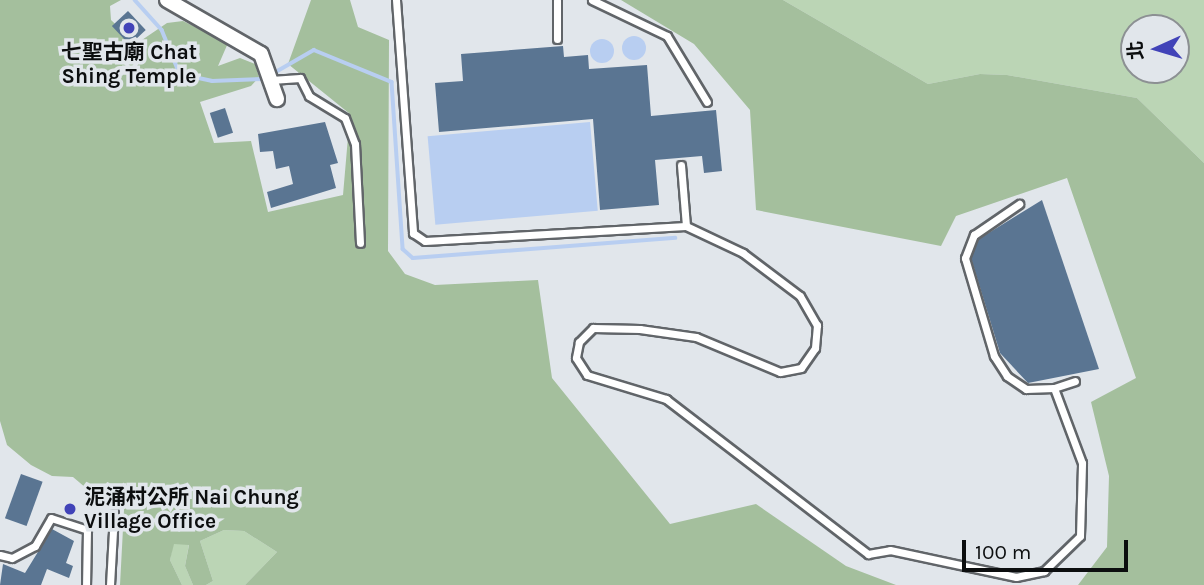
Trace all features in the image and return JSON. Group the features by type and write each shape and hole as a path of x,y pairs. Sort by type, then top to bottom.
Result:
{"street":[{"path":"170,1 261,54 277,99"}],"lane":[{"path":"396,0 414,233 425,241 686,226 743,253 800,296 817,325 809,359 801,368 780,372 696,337 593,328 579,342 576,358 587,374 666,399 858,549 890,550 1016,577 1044,571 1061,558 1080,536 1082,463 1054,388"},
{"path":"557,0 557,38"},
{"path":"592,0 667,36 707,102"},
{"path":"271,80 300,78 309,96 345,118 355,144 360,243"},
{"path":"681,165 686,226"},
{"path":"1019,204 974,235 965,258 994,356 1026,388 1054,388 1075,381"},
{"path":"110,585 114,513"},
{"path":"0,555 12,558 35,546 51,518 87,530 86,585"}],"green space":[{"path":"0,0 121,0 110,6 111,20 136,44 167,23 183,21 228,43 218,66 240,58 255,64 259,77 251,86 200,102 214,143 251,141 268,212 343,195 350,114 288,64 311,0 350,0 358,27 389,40 388,251 405,274 435,285 538,280 552,378 670,524 756,504 846,566 896,585 245,585 277,552 244,531 224,530 200,541 213,581 206,585 193,585 185,566 189,545 174,544 170,560 182,585 120,585 125,491 86,488 73,477 52,476 31,465 7,445 0,421"},
{"path":"621,0 783,0 928,84 980,74 1007,75 1137,98 1204,163 1204,585 1078,585 1107,547 1109,476 1091,402 1136,378 1067,178 956,216 941,246 756,210 750,110 694,44"},
{"path":"783,0 1204,0 1204,163 1137,98 1007,75 980,74 928,84"},
{"path":"224,530 244,531 277,552 245,585 206,585 213,581 200,541"},
{"path":"173,544 189,544 185,566 193,585 182,585 170,560"}],"water":[{"path":"634,36 643,39 646,48 643,57 634,60 625,57 622,48 625,39"},
{"path":"602,39 611,42 614,51 611,60 602,63 593,60 590,51 593,42"},
{"path":"590,122 598,211 435,225 428,136"}],"building":[{"name":"七聖古廟 Chat Shing Temple","path":"128,11 146,30 130,45 112,26"},
{"path":"563,46 564,57 588,55 589,69 647,65 651,116 716,110 722,171 704,173 702,156 655,160 659,205 600,210 593,119 439,132 435,83 463,81 461,54"},
{"path":"225,108 233,133 218,138 210,113"},
{"path":"325,122 338,163 330,165 336,188 271,208 267,192 293,184 289,166 276,169 273,151 260,152 258,134"},
{"path":"1042,200 1099,369 1028,383 1000,353 971,258 979,239"},
{"path":"21,474 43,482 27,526 5,518"},
{"path":"52,529 74,541 66,563 73,566 69,578 47,569 41,585 0,585 3,564 25,573"}],"waterway":[{"path":"135,0 162,30 180,74 212,81 262,79"},
{"path":"274,73 314,50 392,82 403,249 413,258 675,238"}],"place":[{"name":"七聖古廟 Chat Shing Temple","path":"129,28"},
{"name":"泥涌村公所 Nai Chung Village Office","path":"70,509"}]}
